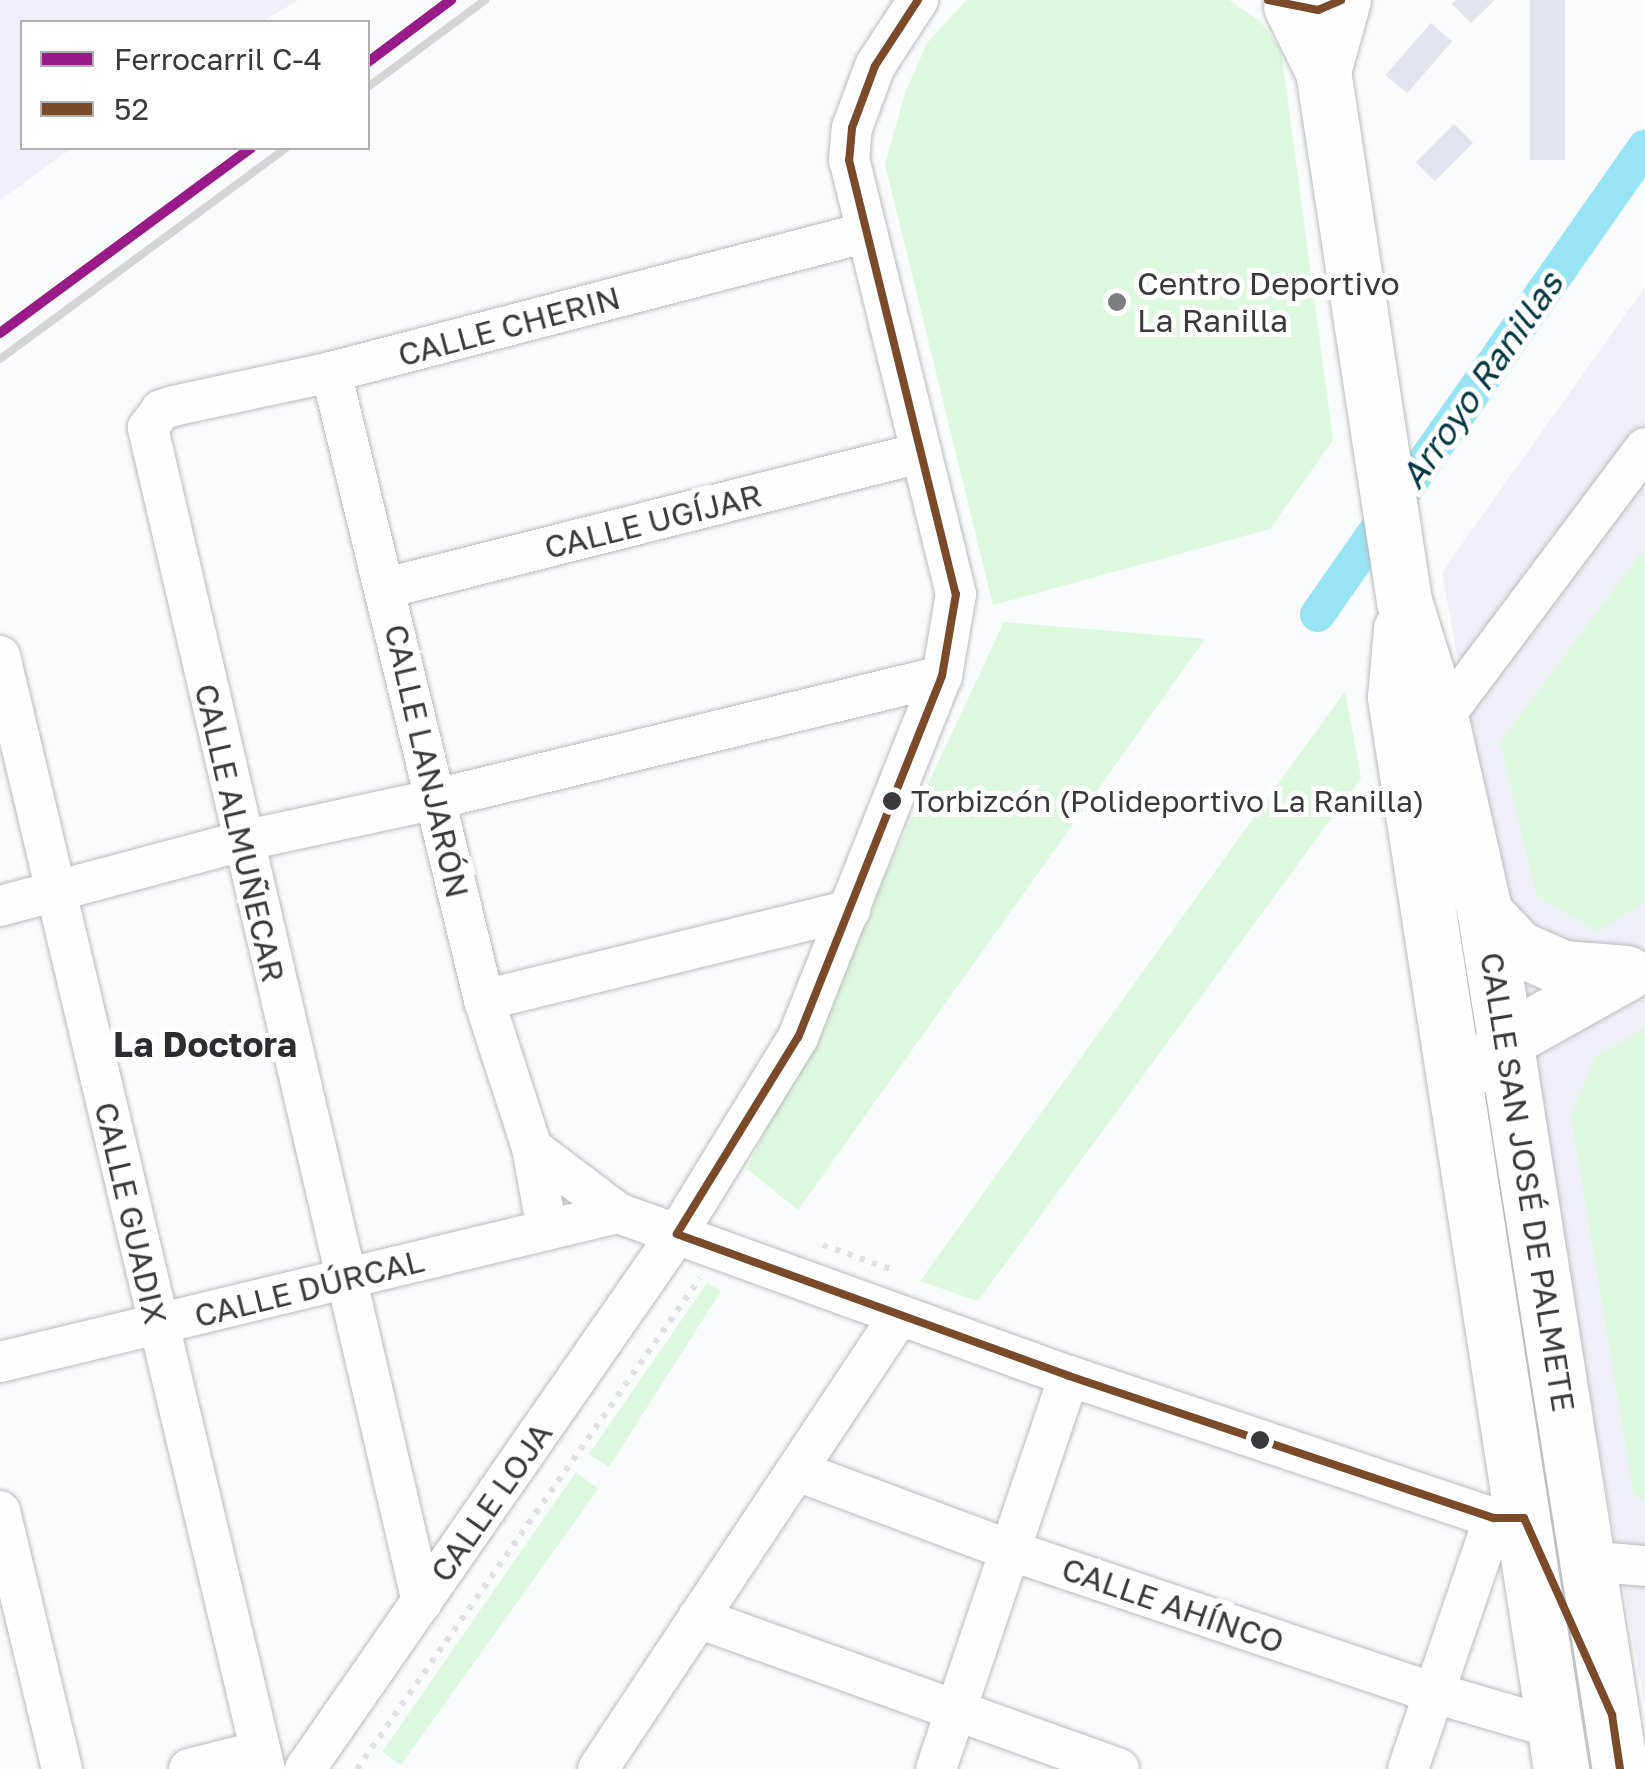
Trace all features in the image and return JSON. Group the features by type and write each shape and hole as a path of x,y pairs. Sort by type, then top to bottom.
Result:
{"street":[{"name":"CALLE LOJA","path":"305,1769 677,1234 798,1037 942,676 956,594 849,160 852,128 875,66 918,0"},
{"name":"CALLE SAN JOSÉ DE PALMETE","path":"1311,2 1404,600 1441,720 1486,913 1620,1769"},
{"name":"CALLE CHERIN","path":"154,417 173,406 331,372 864,233"},
{"name":"CALLE LANJARÓN","path":"331,372 484,1000 532,1148 547,1230"},
{"name":"CALLE ALMUÑECAR","path":"154,417 146,436 422,1602"},
{"path":"1441,720 1645,448"},
{"name":"CALLE UGÍJAR","path":"386,588 920,453"},
{"name":"CALLE SAN JOSÉ DE PALMETE","path":"1404,600 1395,697 1458,1096 1509,1518 1558,1748"},
{"name":"CALLE GUADIX","path":"0,656 263,1760"},
{"path":"0,906 242,841 436,799 942,676"},
{"path":"484,1000 850,910"},
{"path":"1486,913 1518,948 1562,968 1636,967"},
{"path":"1458,1096 1508,1039 1636,967"},
{"path":"532,1148 618,1214 1069,1376 1509,1518 1586,1561 1645,1566"},
{"name":"CALLE DÚRCAL","path":"0,1362 618,1214"},
{"path":"598,1769 900,1316"},
{"path":"936,1769 1069,1376"},
{"name":"CALLE AHÍNCO","path":"796,1471 1009,1550 1435,1693 1558,1748"},
{"path":"0,1512 62,1769"},
{"path":"1408,1769 1435,1693 1509,1518"},
{"path":"1509,1518 1612,1715"},
{"path":"698,1618 1119,1769"},
{"path":"189,1769 263,1760"}],"path":[{"path":"805,1238 902,1274"},
{"path":"357,1769 720,1250"}],"shaded area":[{"path":"0,0 299,0 264,20 20,20 20,150 69,150 0,200"},
{"path":"1645,287 1645,1707 1442,572"}],"green space":[{"name":"Centro Deportivo La Ranilla","path":"966,0 1229,0 1260,21 1281,50 1333,440 1270,529 993,605 885,164 905,93 927,43"},
{"path":"1645,548 1645,902 1597,931 1537,896 1500,742"},
{"path":"1004,622 1205,639 798,1210 747,1169"},
{"path":"1345,691 1361,778 978,1301 920,1281"},
{"path":"1645,1028 1645,1500 1634,1495 1571,1116 1596,1056"},
{"path":"707,1283 721,1291 609,1467 589,1454"},
{"path":"576,1472 598,1489 401,1765 382,1752"}],"building":[{"path":"1456,0 1495,0 1471,23 1452,4"},
{"path":"1530,0 1565,0 1565,160 1530,160"},
{"path":"1431,23 1452,41 1407,93 1386,75"},
{"path":"1454,124 1473,143 1435,181 1416,162"}],"waterway":[{"name":"Arroyo Ranillas","path":"1317,614 1645,146"}],"railway":[{"path":"370,86 485,0"},
{"path":"0,359 283,150"}],"rail line":[{"name":"C-4","path":"370,61 451,0"},
{"name":"C-4","path":"0,333 248,150"}],"transit line":[{"name":"52","path":"918,0 875,66 852,128 849,160 956,594 942,676 798,1037 677,1234 1069,1376 1494,1518 1524,1518 1612,1715 1620,1769"},
{"name":"52","path":"1268,0 1318,10 1341,0"}],"place":[{"name":"Centro Deportivo La Ranilla","path":"1117,302"},
{"name":"Torbizcón (Polideportivo La Ranilla)","path":"892,801"}],"district":[{"name":"La Doctora","path":"205,1044"}]}
